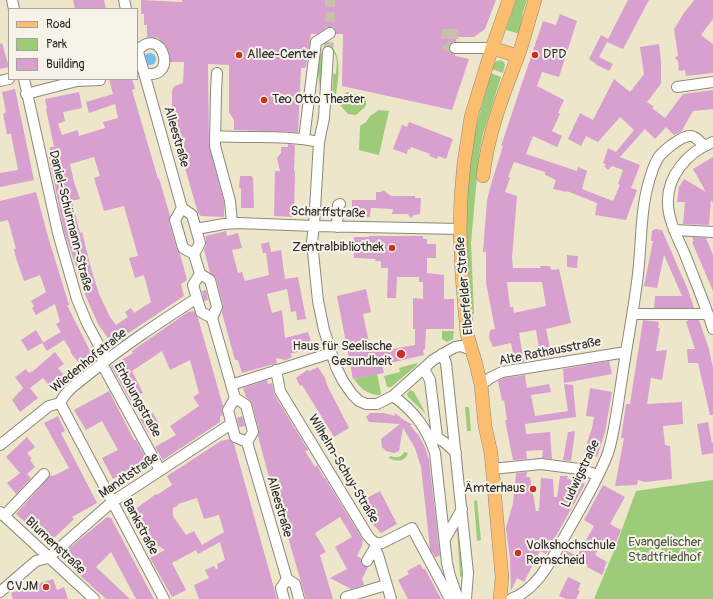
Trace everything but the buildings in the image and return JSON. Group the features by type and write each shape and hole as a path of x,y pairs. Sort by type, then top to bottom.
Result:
{"main road":[{"name":"Elberfelder Straße","path":"500,599 502,577 491,453 484,426 481,385 467,334 460,229 464,164 470,125 492,48 509,0"},
{"path":"483,176 486,153 498,110 518,56 535,0"},
{"path":"492,48 518,56"}],"street":[{"path":"304,139 316,42 330,33"},
{"name":"Alleestraße","path":"138,48 148,44 163,45 165,56 163,66 159,71 153,74 144,73"},
{"path":"456,47 492,48"},
{"name":"Alleestraße","path":"138,52 182,208 192,215 200,243 194,254 200,274 210,280 217,307 212,318 235,398 246,405 254,432 247,442 287,579 295,584 299,599"},
{"path":"328,52 324,118 319,142 312,242 318,301 324,330 331,353 343,381 359,401 366,404 377,404 393,396 442,354 455,347 461,346 472,350"},
{"path":"217,74 215,146 230,201 228,224"},
{"name":"Daniel-Schürmann-Straße","path":"24,80 26,94 58,233 77,299 87,323 104,355 102,364"},
{"path":"26,94 77,81 100,80"},
{"path":"677,87 713,82"},
{"path":"215,136 304,139 319,142"},
{"name":"Ludwigstraße","path":"511,599 520,596 533,584 545,569 562,542 598,475 608,452 633,314 643,213 647,188 652,171 659,157 682,138 689,136 709,144"},
{"path":"709,144 693,154 681,165 671,183 668,194 668,205 674,230 713,328"},
{"path":"182,208 175,220 182,248 194,254"},
{"name":"Scharffstraße","path":"196,229 228,224 460,229"},
{"path":"674,230 713,232"},
{"name":"Alleestraße","path":"200,274 193,285 201,312 212,318"},
{"name":"Wiedenhofstraße","path":"0,446 49,406 60,403 64,394 102,364 163,320 197,298"},
{"path":"633,314 708,314"},
{"name":"Alte Rathausstraße","path":"481,385 490,378 502,372 626,352"},
{"path":"231,385 331,353"},
{"path":"442,354 446,363 462,509 468,584 466,599"},
{"name":"Erholungstraße","path":"102,364 160,470"},
{"path":"424,369 430,380 432,435 447,564 458,599"},
{"name":"Wilhelm-Schuy-Straße","path":"274,371 280,391 376,547"},
{"path":"393,396 405,405 432,435 448,445 456,453"},
{"path":"235,398 228,410 231,424 235,437 247,442"},
{"name":"Bankstraße","path":"60,403 164,599"},
{"name":"Mandtstraße","path":"0,592 36,561 48,558 112,502 231,424"},
{"path":"492,469 541,464 579,469 598,475"},
{"path":"2,514 44,474"},
{"path":"445,539 462,509"},
{"name":"Blumenstraße","path":"2,514 94,599"},
{"path":"367,561 376,547 412,528 450,599"},
{"path":"376,547 385,586 391,599"},
{"name":"Alleestraße","path":"284,599 281,588 287,579"},
{"path":"453,585 461,587 468,584"},
{"path":"347,599 346,597 385,586"}],"green space":[{"path":"516,0 527,0 523,12 520,34 506,30"},
{"path":"327,49 334,50 337,55 339,69 335,104 332,104 333,74 335,73 336,75 337,63 333,52 323,55 320,89 318,61 323,52"},
{"path":"500,60 504,62 505,65 503,73 492,69 495,62"},
{"path":"491,73 501,77 483,134 479,154 471,243 474,314 470,315 465,250 465,200 475,131"},
{"path":"347,92 362,96 366,100 366,106 356,115 348,114 340,105 342,96"},
{"path":"379,110 389,111 379,155 359,150 360,126 366,122 370,116"},
{"path":"442,331 454,331 453,339 447,342 442,339"},
{"path":"417,363 417,365 391,387 387,387 384,376 400,372 399,368"},
{"path":"377,374 381,393 380,395 372,394 365,390 354,379"},
{"path":"410,390 414,392 426,414 408,397 407,394"},
{"path":"465,407 469,407 471,431 467,431"},
{"path":"404,452 408,453 403,460 398,461 389,458 390,456 400,456"},
{"name":"Evangelischer Stadtfriedhof","path":"713,480 713,599 594,599 614,551 636,491"},
{"path":"477,500 481,540 477,541 474,501"},
{"path":"457,529 462,576 461,577 460,576"}],"water":[{"path":"148,53 152,53 156,59 152,65 148,65 144,61 144,57"}],"tunnel":[{"path":"328,52 330,32 330,0"},
{"path":"447,29 446,43 448,47 455,48"},
{"path":"454,29 453,43 455,46"}],"place":[{"name":"Allee-Center","path":"239,55"},
{"name":"DPD","path":"535,55"},
{"name":"Teo Otto Theater","path":"264,100"},
{"name":"Zentralbibliothek","path":"392,248"},
{"name":"Haus für Seelische Gesundheit","path":"401,354"},
{"name":"Ämterhaus","path":"533,489"},
{"name":"Volkshochschule Remscheid","path":"518,553"},
{"name":"CVJM","path":"46,587"}]}
